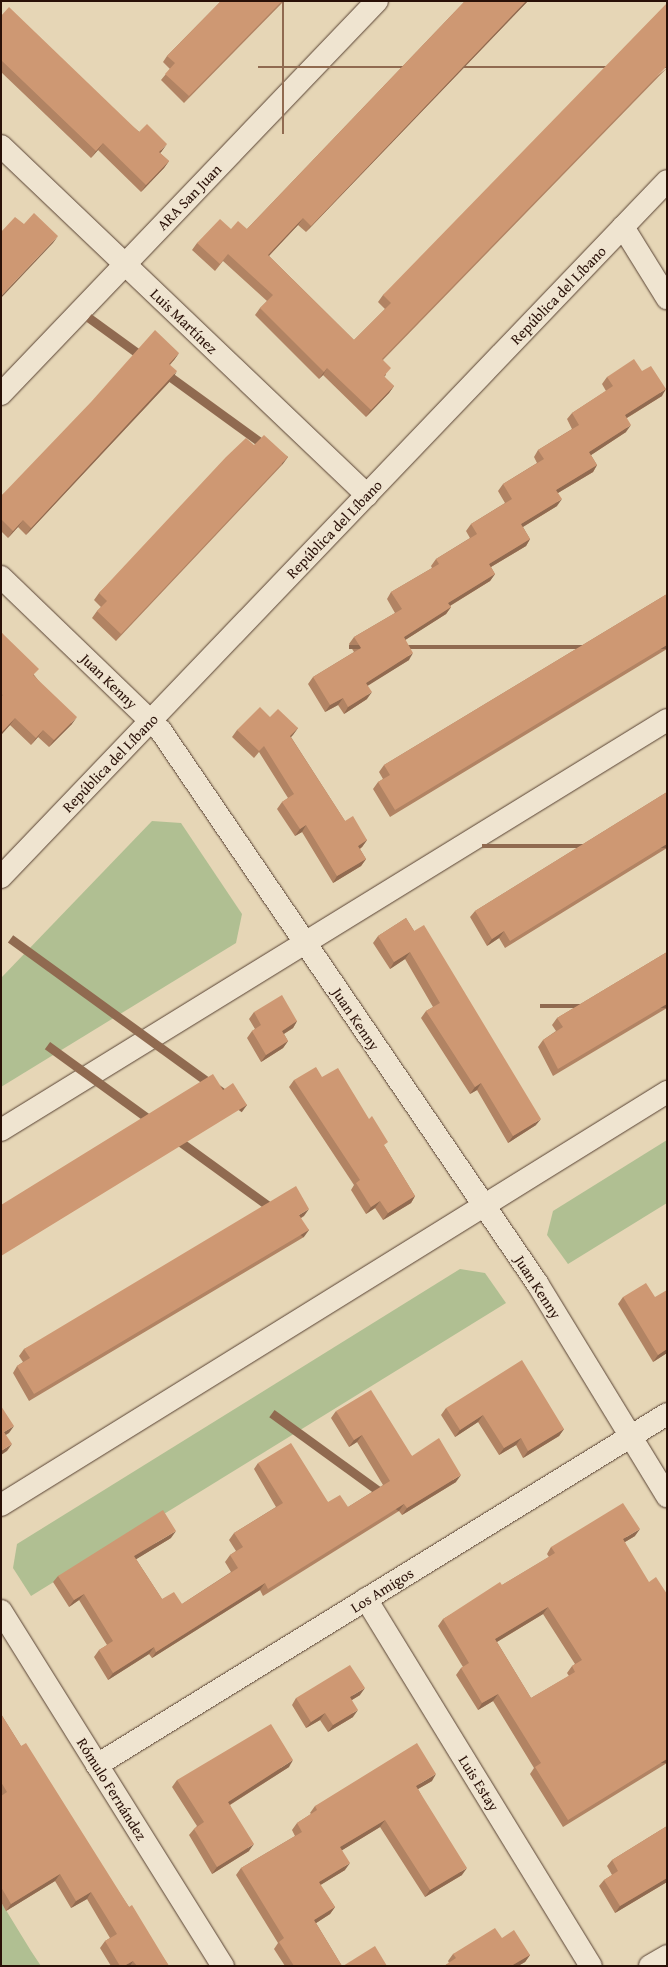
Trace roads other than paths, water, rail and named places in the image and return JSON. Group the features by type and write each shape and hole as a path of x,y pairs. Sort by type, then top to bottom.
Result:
{"street":[{"name":"ARA San Juan","path":"1,394 377,1"},
{"name":"Luis Martínez","path":"1,146 367,494"},
{"name":"República del Líbano","path":"1,877 667,181"},
{"path":"623,227 667,298"},
{"name":"Juan Kenny","path":"1,577 161,731 482,1207 537,1283 667,1496"},
{"path":"1,1130 667,720"},
{"path":"1,1505 667,1092"},
{"name":"Los Amigos","path":"97,1765 667,1414"},
{"name":"Luis Estay","path":"366,1600 591,1966"},
{"name":"Rómulo Fernández","path":"1,1611 223,1966"},
{"path":"650,1966 667,1956"}]}
